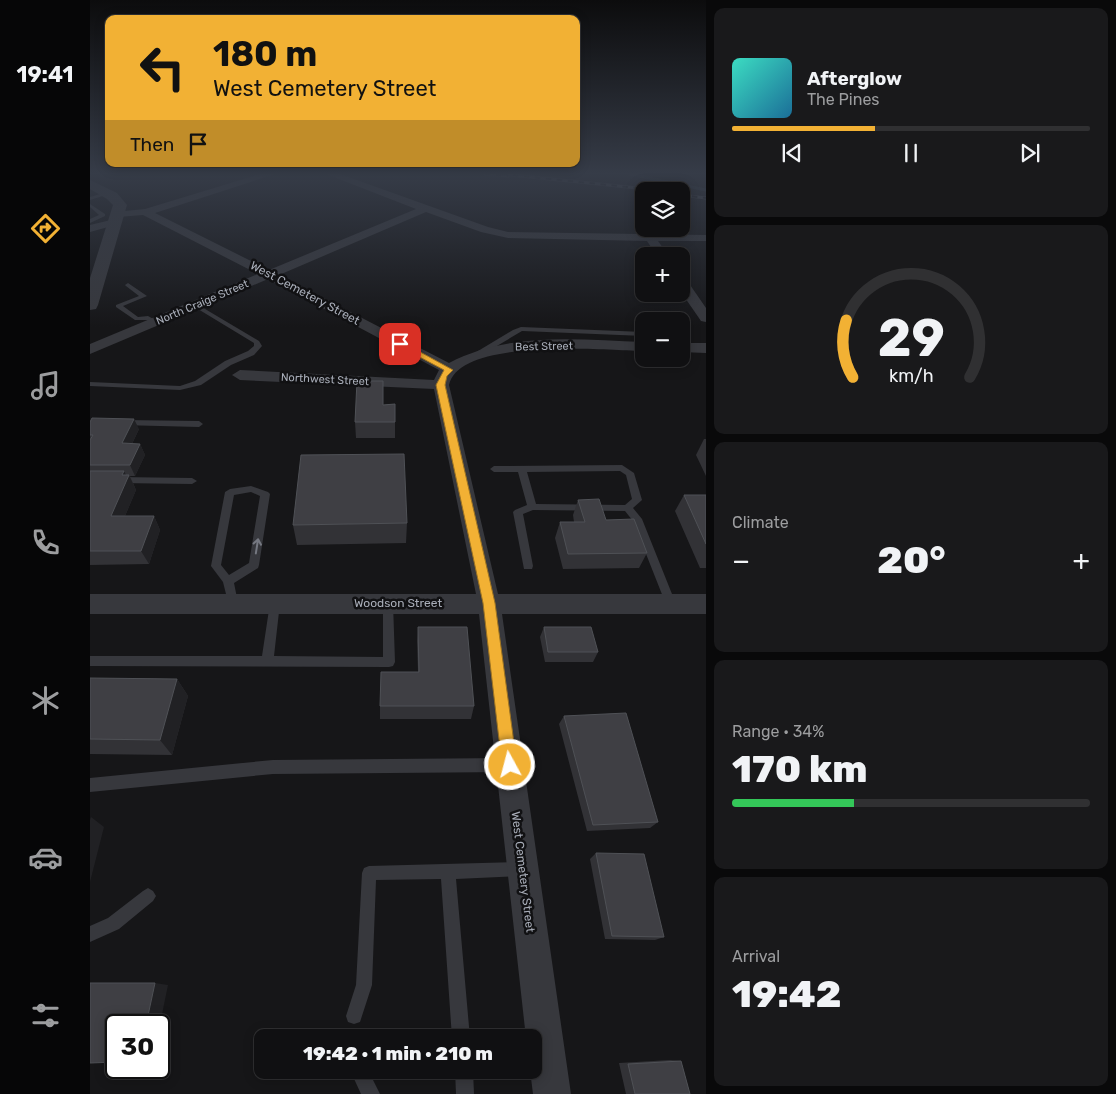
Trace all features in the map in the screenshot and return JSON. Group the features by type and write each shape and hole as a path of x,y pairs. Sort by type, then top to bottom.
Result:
{"street":[{"path":"91,300 94,277 110,225"},
{"name":"West Cemetery Street","path":"171,225 268,274 445,377 489,603 552,1094"},
{"name":"North Craige Street","path":"90,349 150,318 195,305 386,225"},
{"path":"471,225 508,235 635,237"},
{"path":"650,237 706,238"},
{"path":"650,237 657,247"},
{"path":"690,295 706,318"},
{"name":"Best Street","path":"445,377 477,354 520,345 635,347"},
{"path":"690,347 706,348"},
{"name":"Northwest Street","path":"240,374 445,377"},
{"name":"Woodson Street","path":"90,604 706,604"}],"lane":[{"path":"128,285 144,296 118,306 137,319 150,318"},
{"path":"129,302 138,308"},
{"path":"90,384 180,388 190,386 198,383 228,363 251,353 258,346 257,342 195,305"},
{"path":"477,354 521,329 635,334"},
{"path":"110,422 199,424"},
{"path":"494,469 622,468 630,474 637,500 628,508 532,507 518,512 528,566"},
{"path":"522,469 532,507"},
{"path":"109,480 192,480"},
{"path":"228,581 254,565 265,494 252,489 230,492 216,566 228,581 233,604"},
{"path":"628,508 637,519 671,604"},
{"path":"266,662 275,603"},
{"path":"90,662 389,662 388,603"},
{"path":"90,785 273,767 510,765"},
{"path":"354,1016 364,985 369,873 523,869"},
{"path":"448,872 460,1029"},
{"path":"90,934 100,931 120,920 148,896"},
{"path":"364,1079 371,1094"},
{"path":"464,1079 465,1094"}],"building":[{"path":"357,381 383,381 383,405 395,404 395,422 355,422"},
{"path":"92,418 134,419 122,443 140,444 130,465 90,465 90,440 93,435 90,435 90,422"},
{"path":"404,454 407,523 293,525 301,455"},
{"path":"90,471 124,471 122,475 129,475 111,516 154,516 141,551 90,551"},
{"path":"684,495 706,495 706,544"},
{"path":"599,499 606,520 634,519 647,553 568,554 560,522 585,522 578,500"},
{"path":"418,627 467,627 474,706 380,706 381,672 419,672"},
{"path":"544,627 591,627 598,652 548,652"},
{"path":"90,678 177,679 160,740 90,739"},
{"path":"626,713 658,822 593,825 564,716"},
{"path":"596,853 644,854 664,937 612,936"},
{"path":"90,983 155,983 148,1014 105,1014 105,1062 90,1063"},
{"path":"681,1061 690,1094 635,1094 628,1064"}],"route":[{"path":"400,344 449,370 443,376 441,385 489,603 510,765"}]}
